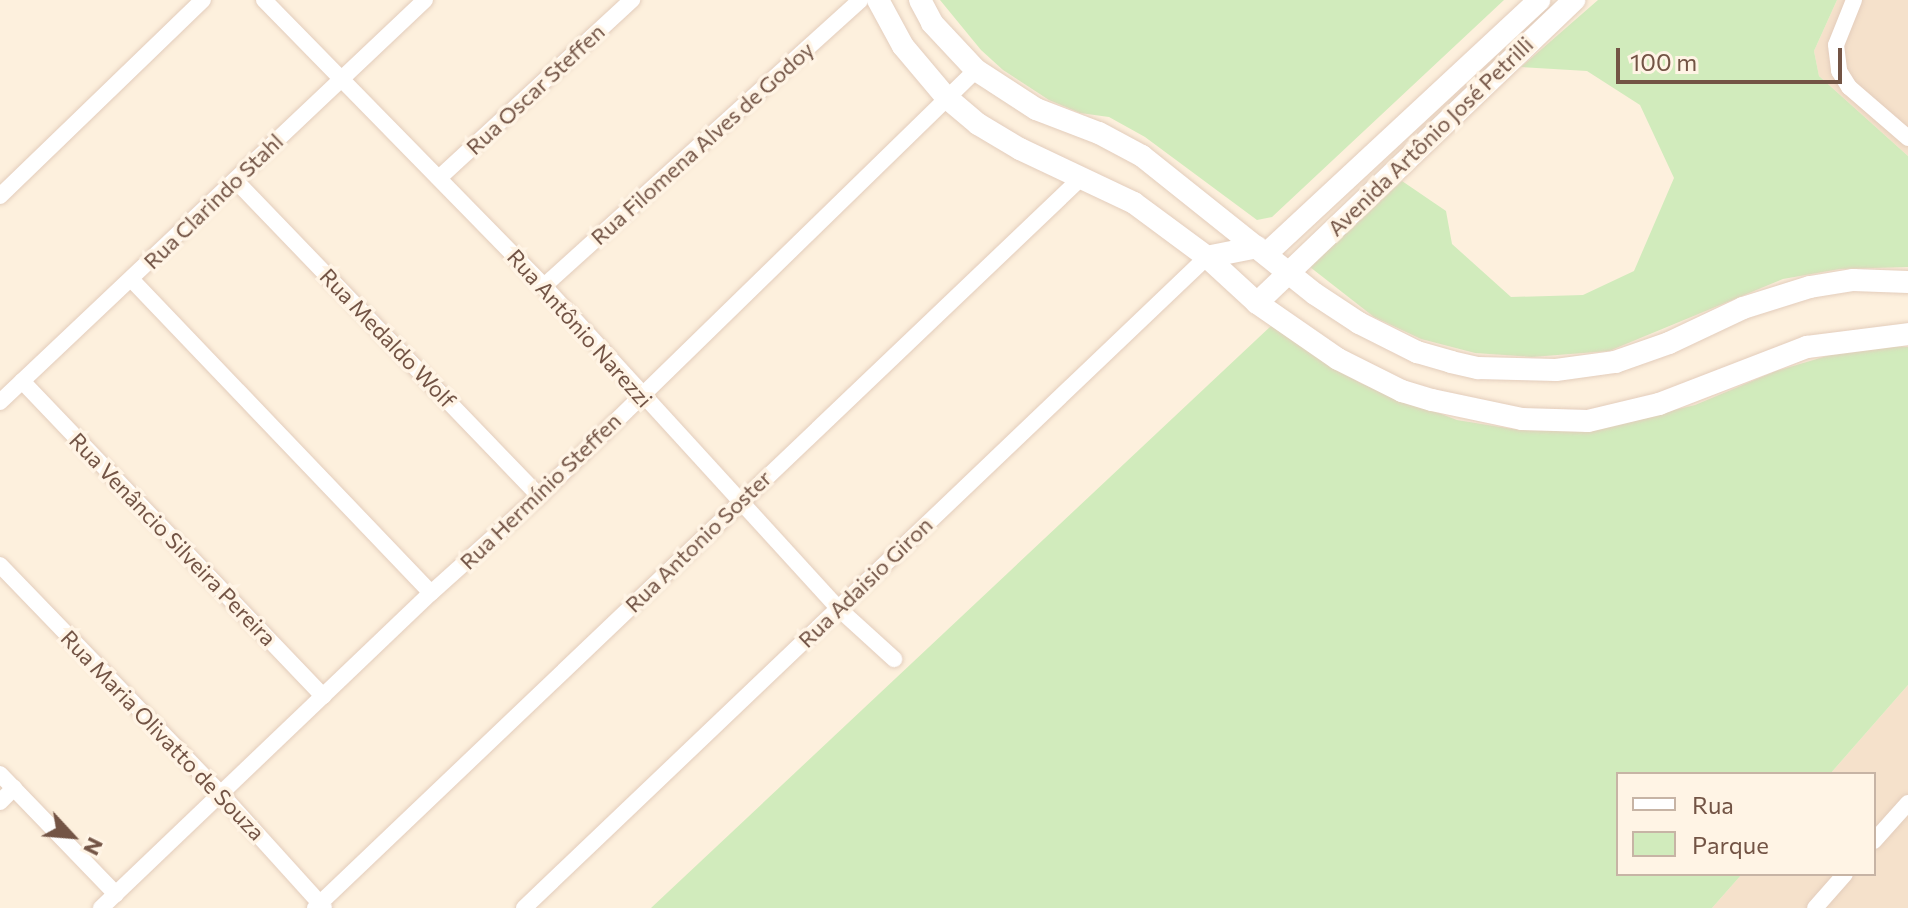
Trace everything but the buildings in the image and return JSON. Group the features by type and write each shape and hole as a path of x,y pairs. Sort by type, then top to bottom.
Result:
{"main road":[{"path":"878,0 903,46 946,97 978,124 1020,149 1134,203 1207,257 1257,303 1338,359 1402,391 1463,410 1522,419 1588,421 1659,404 1807,347 1908,334"},
{"path":"920,0 932,23 976,70 1036,109 1099,133 1142,156 1287,272 1359,323 1417,352 1478,368 1556,370 1615,362 1669,343 1743,308 1810,287 1853,280 1908,282"},
{"name":"Avenida Artônio José Petrilli","path":"1262,251 1539,0"},
{"name":"Avenida Artônio José Petrilli","path":"1257,303 1574,0"},
{"path":"1207,257 1262,251"}],"street":[{"path":"0,196 203,0"},
{"name":"Rua Antônio Narezzi","path":"264,0 544,286 640,395 741,500 838,608 894,659"},
{"name":"Rua Clarindo Stahl","path":"0,402 425,0"},
{"name":"Rua Oscar Steffen","path":"439,178 632,0"},
{"name":"Rua Filomena Alves de Godoy","path":"544,286 860,0"},
{"path":"1854,0 1836,45 1839,71 1849,87 1908,138"},
{"name":"Rua Hermínio Steffen","path":"101,908 431,593 539,496 976,70"},
{"name":"Rua Antonio Soster","path":"320,907 741,500 1082,177"},
{"name":"Rua Medaldo Wolf","path":"236,181 539,496"},
{"name":"Rua Adaisio Giron","path":"524,908 1207,257"},
{"path":"131,279 431,593"},
{"name":"Rua Venâncio Silveira Pereira","path":"22,381 323,696"},
{"name":"Rua Maria Olivatto de Souza","path":"0,565 222,795 320,907"},
{"path":"0,774 116,894"},
{"path":"0,802 14,788"},
{"path":"1876,839 1908,803"},
{"path":"1815,908 1843,876"}],"shaded area":[{"path":"1837,0 1908,0 1908,156 1819,76 1814,51"},
{"path":"1908,685 1908,908 1712,908 1740,876 1876,876 1876,772 1832,772"}],"green space":[{"path":"940,0 1504,0 1272,217 1257,220 1145,137 1109,117 1080,113 1049,100 1003,70 981,50"},
{"path":"1598,0 1837,0 1814,51 1819,76 1908,156 1908,267 1840,269 1783,279 1609,351 1532,357 1475,353 1421,339 1374,317 1310,267 1402,181 1446,211 1452,244 1511,297 1583,295 1634,271 1674,178 1640,105 1587,71 1521,67"},
{"path":"1272,325 1360,383 1457,420 1519,430 1587,431 1695,405 1776,371 1867,344 1908,347 1908,685 1832,772 1616,772 1616,876 1740,876 1712,908 651,908"}]}
